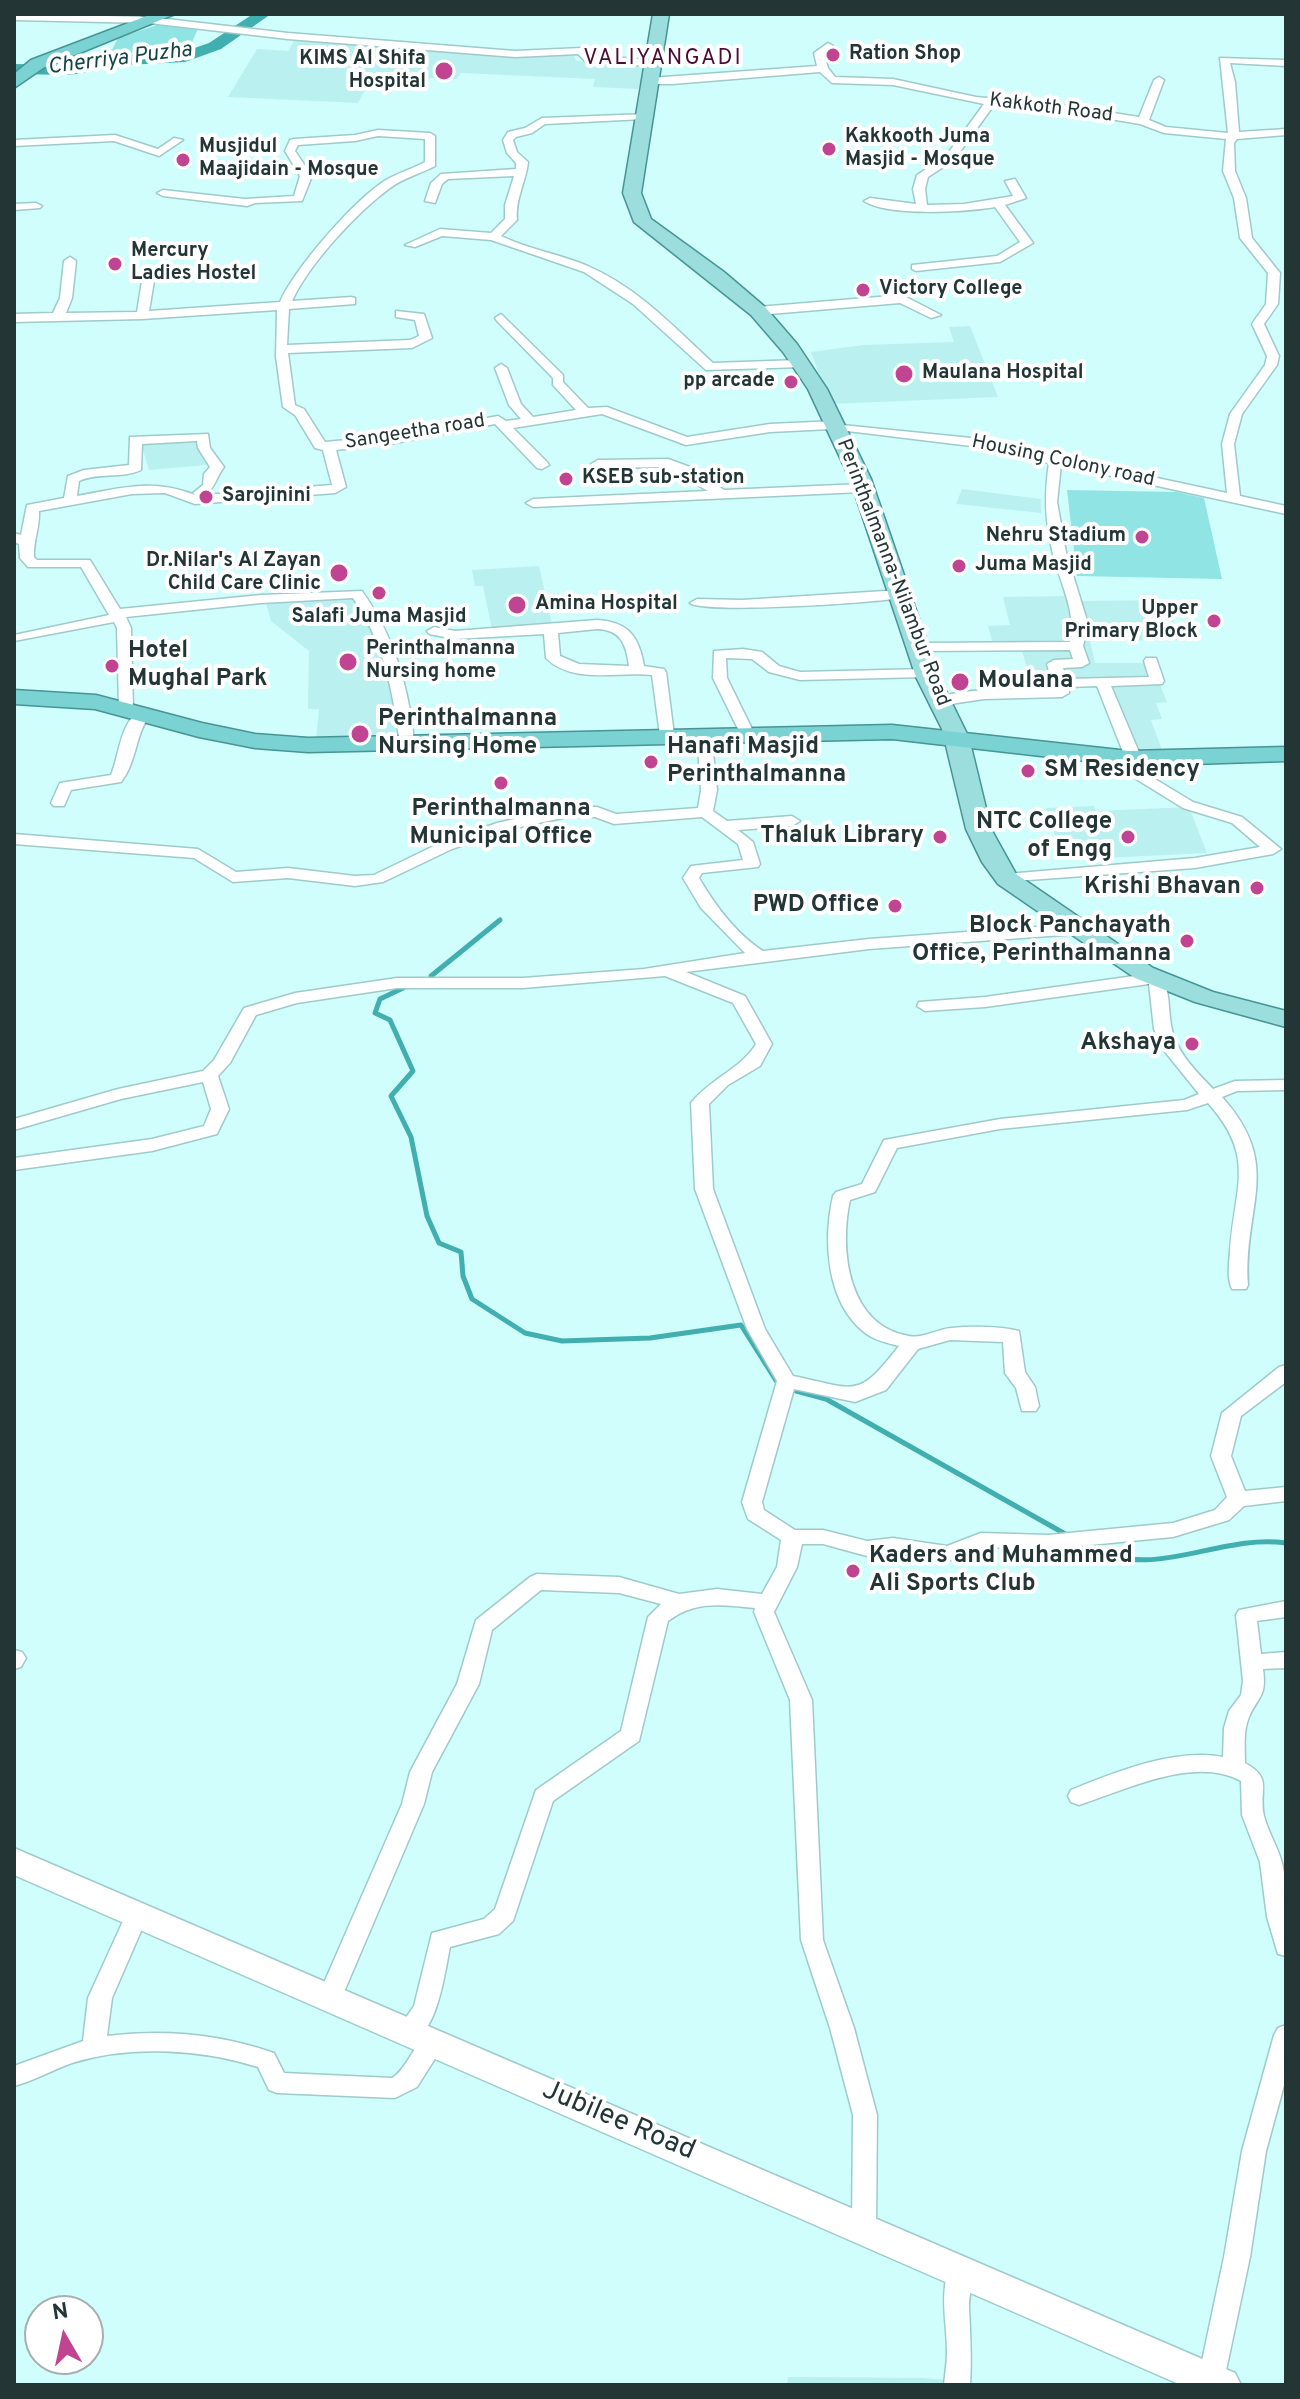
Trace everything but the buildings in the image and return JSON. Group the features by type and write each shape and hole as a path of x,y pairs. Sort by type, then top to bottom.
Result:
{"highway":[{"path":"25,74 167,14"},
{"path":"14,697 58,697 135,711 255,741 308,745 892,732 957,736 1044,751 1122,758 1286,754"}],"main road":[{"name":"Perinthalmanna-Nilambur Road","path":"661,14 653,42 652,72 632,193 639,215 758,311 799,364 836,426 901,594 937,702 957,736 982,845 1007,879 1077,929 1155,978 1204,997 1286,1019"},
{"path":"1007,879 1044,888 1182,975 1204,997"},
{"name":"Jubilee Road","path":"14,1861 961,2269 1217,2383"}],"street":[{"path":"15,16 98,16 149,20"},
{"name":"Kakkoth Road","path":"149,20 508,53 582,51 586,59 652,72 823,69 832,80 893,82 991,102 1143,121 1164,130 1234,135 1286,132"},
{"path":"823,69 819,53 828,46"},
{"path":"1234,498 1228,444 1236,414 1271,365 1273,356 1258,324 1272,304 1275,285 1274,273 1246,238 1240,198 1229,171 1229,143 1234,135 1230,82 1224,60 1286,63"},
{"path":"1143,121 1159,80"},
{"path":"922,207 919,189 923,175 950,158 991,102"},
{"path":"494,237 511,220 510,203 521,172 522,162 512,153 508,140 512,134 528,131 542,121 643,116"},
{"path":"163,193 247,203 253,200 298,199 306,176 290,151 294,142 431,130 431,164 380,189 325,245 283,306 283,372 289,407 300,412 320,445 329,447"},
{"path":"14,143 115,138 159,153 178,140"},
{"path":"431,201 437,183 445,176 521,172"},
{"path":"870,201 922,207 999,204 1020,198 1011,181"},
{"path":"916,267 1000,259 1027,243 999,204"},
{"path":"14,207 36,206"},
{"path":"411,245 440,232 494,237 570,262 617,287 693,348 710,367 799,364"},
{"path":"58,317 66,298 70,261"},
{"path":"142,315 148,281"},
{"path":"758,311 902,299 935,315"},
{"path":"14,318 142,315 351,301"},
{"path":"284,349 412,344 426,338 420,317 400,314"},
{"path":"501,318 552,367 559,378 557,382 585,413 611,412 686,441 770,428 836,426"},
{"path":"501,368 515,405 532,423"},
{"name":"Sangeetha road","path":"135,711 124,628 118,616 85,563 33,564 27,558 20,540 33,520 32,508 132,490 167,489 195,500 335,489 339,487 329,447 390,440 490,419 504,425 585,413"},
{"path":"504,425 542,465"},
{"name":"Housing Colony road","path":"836,426 971,442 1055,463 1286,510"},
{"path":"70,502 73,479 84,474 136,467 135,440 168,436 203,437 204,448 217,467 211,474 209,486 200,493"},
{"path":"598,464 668,463 685,470 721,494"},
{"path":"937,702 984,695 1062,693 1054,664 1082,663 1076,646 1081,624 1059,552 1050,502 1055,463"},
{"path":"533,503 862,488"},
{"path":"18,638 118,616 261,599 357,594 373,614 401,685 407,744"},
{"path":"697,603 772,603 901,594"},
{"path":"434,631 455,635 613,625 631,636 636,644 637,668"},
{"path":"551,629 553,658 576,671 637,668 659,672 667,735"},
{"path":"917,647 1076,646"},
{"path":"747,733 720,678 719,654 757,654 767,657 774,669 800,676 926,673"},
{"path":"1061,683 1157,681 1151,661"},
{"path":"1102,682 1122,758 1188,805 1237,820 1286,860"},
{"path":"59,803 65,786 116,779 135,723 135,711"},
{"path":"704,734 709,790 705,812"},
{"path":"14,839 198,854 233,877 288,873 355,881 377,879 446,846 502,826 567,812 597,812 614,819 705,812 745,842 752,864 697,869 691,878 707,905 744,946 760,956"},
{"path":"726,826 792,821"},
{"path":"1007,879 1195,863 1273,849"},
{"path":"14,1125 118,1094 209,1075 221,1063 250,1012 295,998 397,983 523,983 668,971 760,956 869,944 1077,929"},
{"path":"668,971 739,1000 764,1044 754,1062 722,1081 700,1103 704,1189 756,1329 787,1381 752,1502 755,1514 791,1537 822,1536 859,1547 885,1549 893,1545 948,1554 981,1540 1048,1542 1173,1530 1222,1515 1238,1499 1286,1494"},
{"path":"925,1006 985,1002 1155,978 1162,994 1159,1022 1185,1073 1232,1118 1248,1156 1250,1186 1243,1212 1237,1268 1239,1285"},
{"path":"14,1164 152,1145 211,1130 220,1109 209,1075"},
{"path":"1029,1406 1025,1387 1015,1373 1012,1336 950,1334 911,1344 869,1327 844,1290 838,1251 842,1196 869,1188 890,1144 1000,1124 1187,1105 1235,1086 1286,1085"},
{"path":"787,1381 855,1395 879,1385 911,1344"},
{"path":"1238,1499 1221,1456 1232,1413 1286,1372"},
{"path":"791,1537 793,1549 786,1573 764,1612 801,1700 812,1940 865,2115 864,2228"},
{"path":"329,1999 413,1804 421,1772 468,1684 483,1626 537,1582 619,1585 679,1602 717,1597 767,1602"},
{"path":"14,2076 94,2048 156,2042 235,2049 266,2060 277,2083 384,2089 395,2088 409,2080 421,2037 440,1940 491,1927 505,1914 544,1796 631,1735 658,1617 679,1602"},
{"path":"1234,1766 1235,1728 1240,1711 1251,1698 1252,1662 1246,1615 1286,1609"},
{"path":"1252,1662 1286,1660"},
{"path":"1079,1796 1118,1780 1197,1764 1234,1766 1252,1777 1253,1815 1271,1862 1278,1917 1286,1947"},
{"path":"94,2048 100,1998 137,1915"},
{"path":"1217,2383 1254,2151 1286,2035"},
{"path":"957,2385 960,2352 956,2303 961,2269"}],"shaded area":[{"path":"160,24 198,29 189,49 180,52 139,59 109,56 118,38"},
{"name":"KIMS Al Shifa Hospital","path":"296,38 497,54 573,53 576,61 647,64 638,89 593,87 595,79 461,73 457,79 430,78 426,85 369,82 358,103 228,97 257,49 288,51"},
{"name":"Maulana Hospital","path":"970,326 998,397 830,404 811,352 864,345 954,342 949,327"},
{"path":"201,439 206,465 149,470 140,440"},
{"path":"962,489 1041,499 1041,513 956,504"},
{"name":"Nehru Stadium","path":"1067,490 1177,492 1204,498 1222,579 1077,576"},
{"name":"Amina Hospital","path":"539,566 552,624 492,629 483,586 475,586 472,570"},
{"path":"1068,596 1077,627 1070,628 1074,642 993,644 988,626 1010,625 1003,597"},
{"name":"Perinthalmanna Nursing home","path":"356,597 371,615 394,682 404,741 316,740 319,709 308,709 309,651 271,621 265,600"},
{"path":"1168,600 1179,640 1090,641 1095,663 1146,663 1150,678 1064,679 1061,665 1084,665 1080,646 1084,645 1083,638 1090,638 1081,601"},
{"path":"1073,649 1077,661 1050,662 1057,690 1034,691 1022,651"},
{"path":"1159,683 1167,702 1156,703 1162,719 1151,720 1162,750 1135,751 1111,685"},
{"name":"NTC College of Engg","path":"1094,806 1096,811 1189,807 1207,853 1063,860 1046,808"},
{"path":"788,2377 922,2378 949,2380 950,2385 787,2385"}],"waterway":[{"name":"Cherriya Puzha","path":"14,69 70,70 125,60 185,57 215,46 263,14"},
{"path":"431,976 500,920"},
{"path":"403,988 380,999 375,1013 390,1020 413,1071 391,1096 411,1137 427,1216 439,1243 461,1252 463,1276 472,1299 525,1333 562,1341 650,1338 741,1325 777,1382"},
{"path":"796,1391 826,1399 1067,1535"},
{"path":"1091,1546 1114,1556 1138,1560 1162,1559 1236,1544 1286,1543"}],"place":[{"name":"Ration Shop","path":"833,55"},
{"name":"KIMS Al Shifa Hospital","path":"444,71"},
{"name":"Kakkooth Juma Masjid - Mosque","path":"829,149"},
{"name":"Musjidul Maajidain - Mosque","path":"183,160"},
{"name":"Mercury Ladies Hostel","path":"115,264"},
{"name":"Victory College","path":"863,290"},
{"name":"Maulana Hospital","path":"904,374"},
{"name":"pp arcade","path":"791,382"},
{"name":"KSEB sub-station","path":"566,479"},
{"name":"Sarojinini","path":"206,497"},
{"name":"Nehru Stadium","path":"1142,537"},
{"name":"Juma Masjid","path":"959,566"},
{"name":"Dr.Nilar's Al Zayan Child Care Clinic","path":"339,573"},
{"name":"Salafi Juma Masjid","path":"379,593"},
{"name":"Amina Hospital","path":"517,605"},
{"name":"Upper Primary Block","path":"1214,621"},
{"name":"Perinthalmanna Nursing home","path":"348,662"},
{"name":"Hotel Mughal Park","path":"112,666"},
{"name":"Moulana","path":"960,682"},
{"name":"Perinthalmanna Nursing Home","path":"360,734"},
{"name":"Hanafi Masjid Perinthalmanna","path":"651,762"},
{"name":"SM Residency","path":"1028,771"},
{"name":"Perinthalmanna Municipal Office","path":"501,783"},
{"name":"Thaluk Library","path":"940,837"},
{"name":"NTC College of Engg","path":"1128,837"},
{"name":"Krishi Bhavan","path":"1257,888"},
{"name":"PWD Office","path":"895,906"},
{"name":"Block Panchayath Office, Perinthalmanna","path":"1187,941"},
{"name":"Akshaya","path":"1192,1044"},
{"name":"Kaders and Muhammed Ali Sports Club","path":"853,1571"}],"district":[{"name":"VALIYANGADI","path":"663,60"}]}
